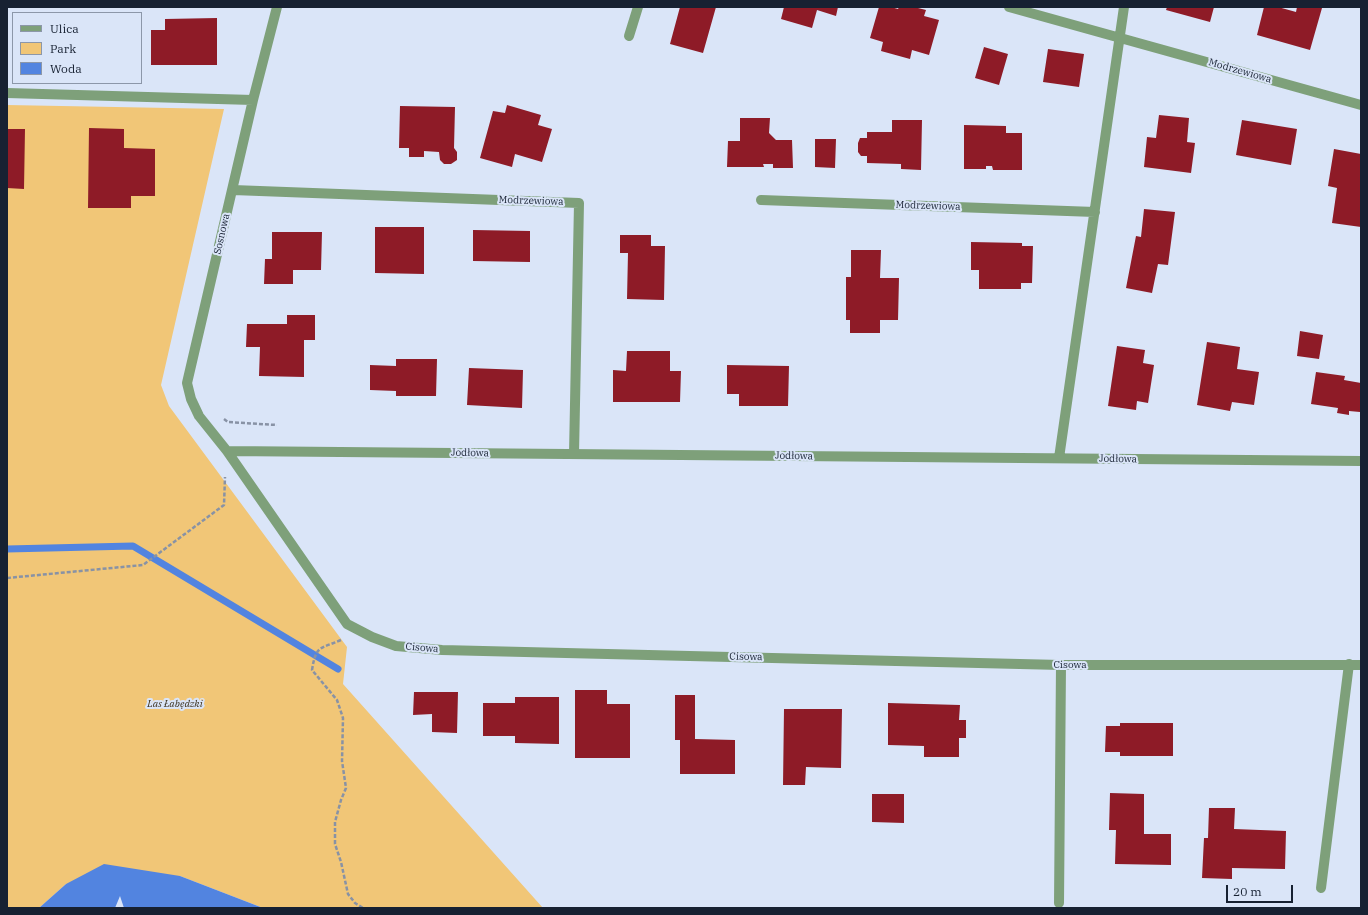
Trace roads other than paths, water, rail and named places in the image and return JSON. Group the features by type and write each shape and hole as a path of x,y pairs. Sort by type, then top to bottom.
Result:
{"street":[{"name":"Sosnowa","path":"226,451 199,416 191,399 187,383 253,100 277,7"},
{"path":"629,36 638,7"},
{"name":"Modrzewiowa","path":"1009,7 1361,104"},
{"path":"1059,458 1124,7"},
{"path":"7,93 253,100"},
{"name":"Modrzewiowa","path":"233,190 579,203 574,454"},
{"name":"Modrzewiowa","path":"761,200 1094,212"},
{"name":"Jodłowa","path":"226,451 1361,461"},
{"name":"Cisowa","path":"226,451 347,624 396,646 442,650 1061,665 1361,665"},
{"path":"1321,888 1349,664"},
{"path":"1059,903 1061,665"}],"water":[{"path":"104,864 180,876 263,908 124,908 120,896 115,908 39,908 66,884"}],"waterway":[{"path":"7,549 133,546 338,669"}],"park label":[{"name":"Las Łabędzki","path":"175,704"}]}
